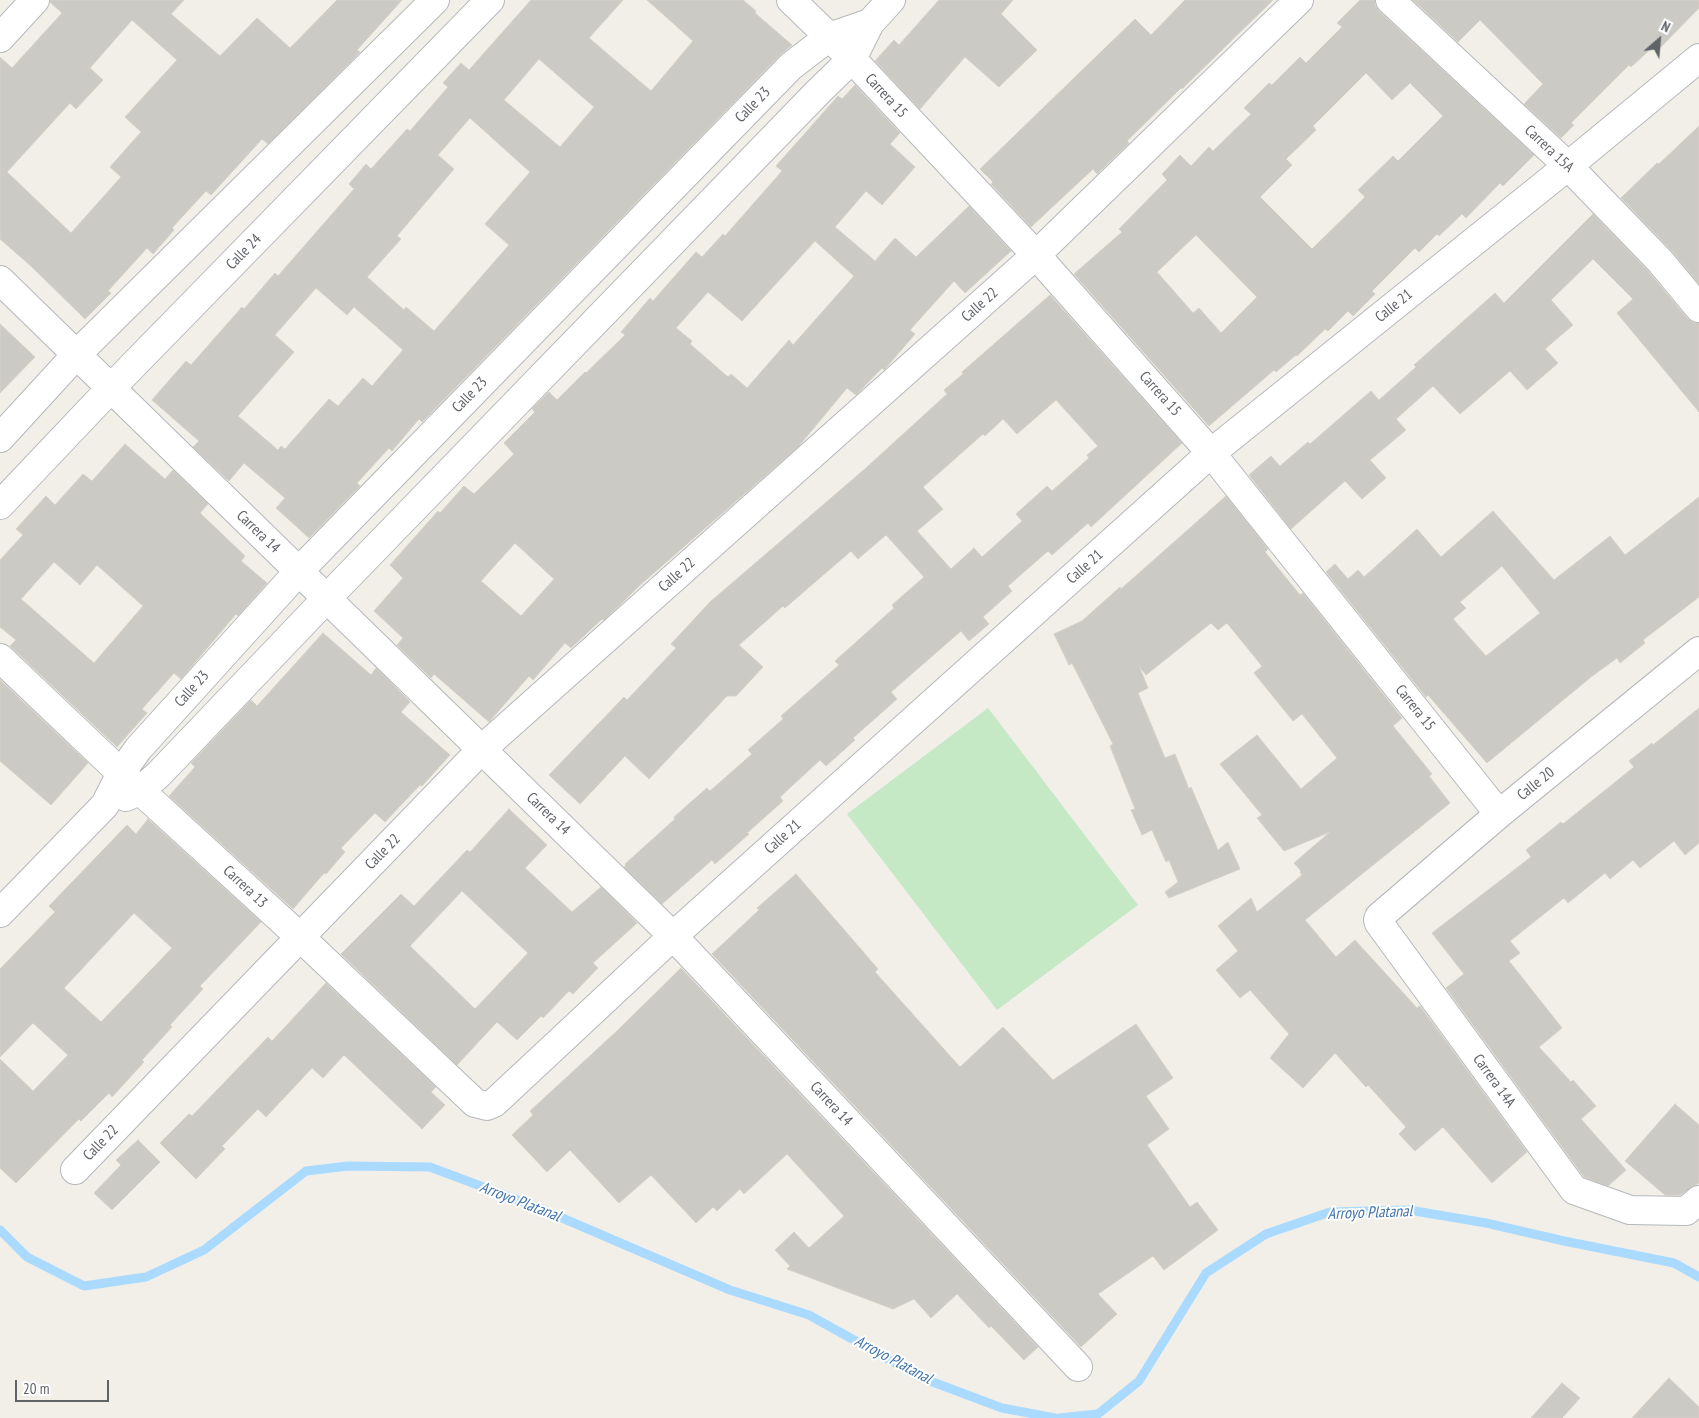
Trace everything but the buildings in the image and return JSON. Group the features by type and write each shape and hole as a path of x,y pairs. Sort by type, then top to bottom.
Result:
{"street":[{"path":"0,38 35,0"},
{"path":"0,438 77,354 435,0"},
{"name":"Calle 24","path":"0,505 111,388 490,0"},
{"name":"Carrera 15","path":"791,0 852,59 1036,255 1212,453 1499,814"},
{"name":"Calle 23","path":"106,805 141,790 160,774 327,598 852,59 870,23 891,0"},
{"name":"Calle 22","path":"75,1170 482,749 1036,255 1299,0"},
{"name":"Carrera 15A","path":"1390,0 1568,166 1660,261 1699,308"},
{"name":"Calle 23","path":"0,913 106,805 121,773 138,749 299,571 791,66 829,37 870,23"},
{"name":"Calle 21","path":"494,1103 673,936 1212,453 1699,58"},
{"name":"Carrera 14","path":"0,280 673,936 1078,1367"},
{"name":"Calle 20","path":"1379,923 1379,916 1499,814 1699,651"},
{"name":"Carrera 13","path":"0,658 475,1103 487,1106 494,1103"},
{"name":"Carrera 14A","path":"1379,923 1574,1190 1630,1210 1686,1211 1699,1200"}],"green space":[{"path":"988,708 1138,905 997,1010 847,814"}],"waterway":[{"name":"Arroyo Platanal","path":"0,1230 27,1257 84,1286 146,1277 204,1250 306,1171 348,1166 430,1167 539,1208 730,1290 809,1315 922,1378 1002,1408 1055,1418"},
{"name":"Arroyo Platanal","path":"1059,1418 1098,1414 1139,1381 1206,1273 1266,1234 1330,1212 1409,1210 1486,1223 1674,1263 1699,1277"}]}
